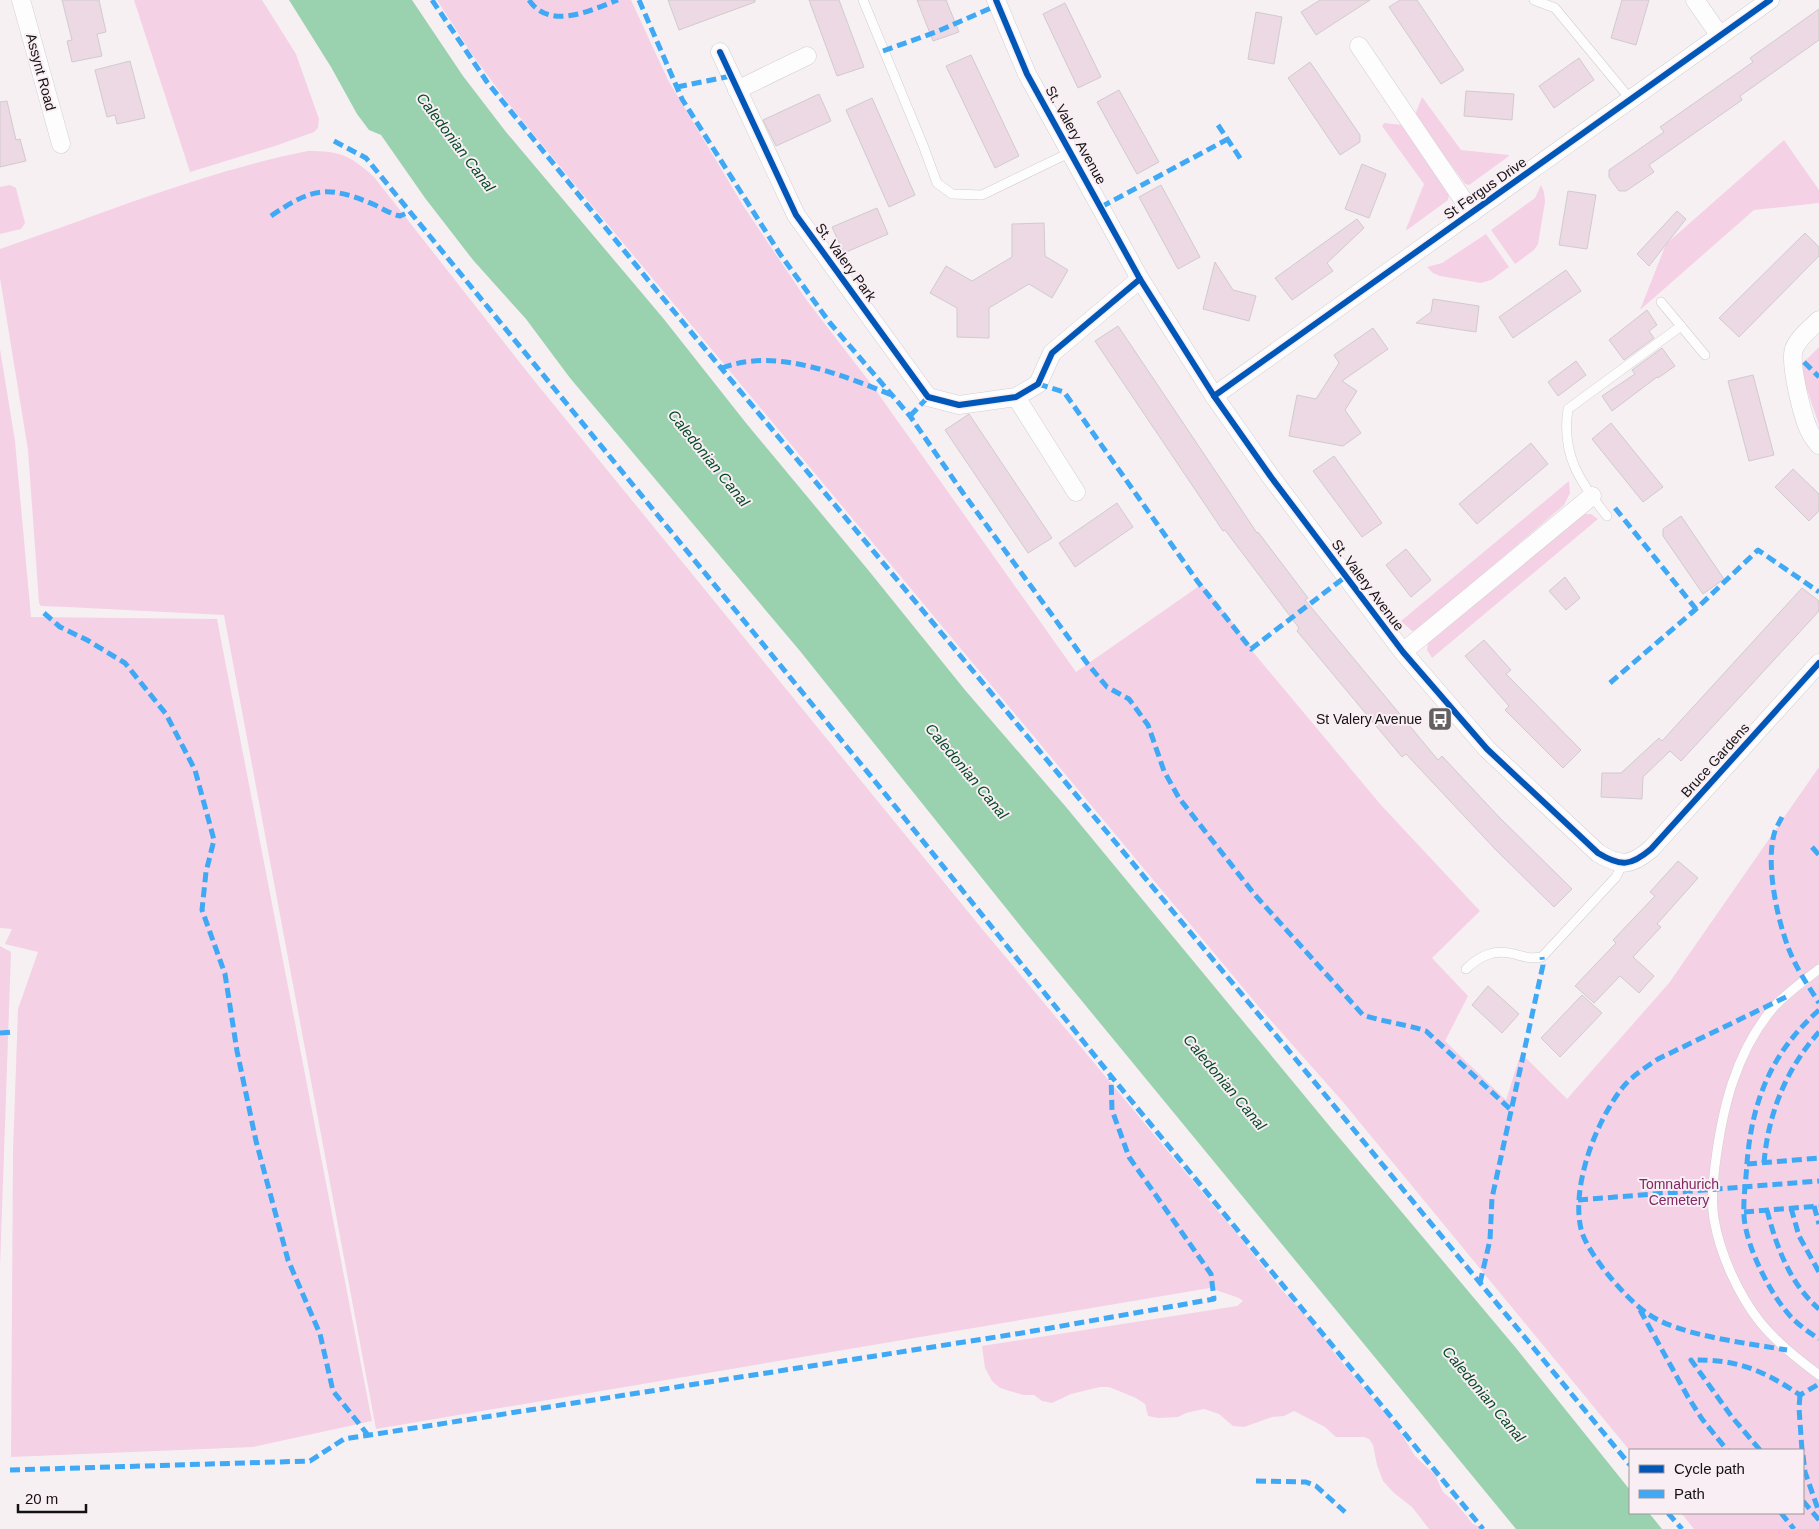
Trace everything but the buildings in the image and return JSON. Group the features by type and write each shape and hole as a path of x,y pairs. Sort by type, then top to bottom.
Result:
{"street":[{"name":"Assynt Road","path":"21,0 61,144"},
{"name":"St. Valery Avenue","path":"996,0 1028,74 1140,279 1214,396 1271,477 1403,652 1488,749 1598,853 1610,860 1623,863"},
{"path":"1695,0 1720,36"},
{"name":"St Fergus Drive","path":"1214,396 1770,0"},
{"name":"St Fergus Drive","path":"1359,46 1472,213"},
{"name":"St. Valery Park","path":"720,52 796,215 928,398 959,405 1016,397"},
{"path":"737,90 807,56"},
{"path":"1076,492 1016,397 1038,384 1052,353 1140,279"},
{"path":"1819,320 1799,340 1793,350 1794,373 1806,421 1810,433 1819,445"},
{"path":"1403,652 1592,496"},
{"name":"Bruce Gardens","path":"1623,863 1637,861 1651,850 1819,663"}],"lane":[{"path":"863,0 938,183 952,194 982,195 1071,152"},
{"path":"1534,0 1555,8 1631,100"},
{"path":"1661,302 1705,355"},
{"path":"1607,516 1576,472 1569,452 1565,427 1568,409 1681,326"},
{"path":"1466,969 1478,958 1493,953 1512,953 1530,959 1542,957 1616,877 1623,863"},
{"path":"1819,969 1774,1008 1752,1039 1728,1094 1719,1137 1712,1195 1714,1219 1725,1256 1741,1292 1759,1321 1776,1341 1819,1375"}],"green space":[{"path":"134,0 262,0 296,54 319,119 318,128 314,132 275,146 190,172"},
{"name":"Tomnahurich Cemetery","path":"437,0 631,0 668,80 744,207 808,302 872,385 1076,672 1202,584 1250,645 1253,652 1381,805 1480,911 1432,958 1468,996 1445,1041 1506,1100 1521,1053 1567,1099 1669,983 1819,767 1819,1529 1694,1529 1682,1514 1804,1514 1804,1449 1629,1450 1343,1102 1259,1007 589,202 508,103 471,53"},
{"path":"1422,97 1461,150 1509,156 1469,185 1465,184 1415,115"},
{"path":"1384,123 1403,125 1449,194 1448,200 1407,230 1424,184 1382,126"},
{"path":"1784,140 1819,190 1819,203 1754,210 1640,310 1666,244"},
{"path":"308,151 337,153 351,159 374,177 532,378 983,930 1281,1289 1319,1331 1335,1354 1399,1430 1415,1456 1435,1475 1443,1492 1455,1502 1473,1524 1485,1529 1429,1529 1412,1507 1394,1493 1383,1481 1373,1445 1369,1439 1364,1437 1336,1437 1325,1427 1294,1411 1284,1416 1272,1417 1244,1427 1233,1426 1219,1414 1204,1409 1178,1417 1158,1418 1148,1416 1145,1404 1136,1398 1109,1387 1100,1387 1071,1394 1052,1403 1042,1401 1034,1395 1023,1395 1000,1388 992,1381 985,1368 982,1346 1237,1306 1243,1301 1210,1288 376,1429 224,615 41,606 39,603 28,450 0,278 0,249 191,182 230,170"},
{"path":"10,185 16,188 25,223 21,229 0,234 0,187"},
{"path":"1541,185 1545,202 1538,244 1534,250 1515,264 1491,230 1535,198"},
{"path":"1486,234 1509,267 1491,280 1481,283 1440,276 1433,273 1427,267 1442,263"},
{"path":"1819,347 1819,425 1805,384 1802,364"},
{"path":"0,349 15,441 31,617 217,619 372,1421 253,1447 11,1457 13,1151 18,1009 38,952 5,944 12,929 0,928"},
{"path":"1569,481 1570,493 1564,505 1419,629 1412,631 1401,621"},
{"path":"1581,514 1591,514 1598,519 1432,658 1427,650 1428,643"},
{"path":"0,946 11,952 0,1268"}],"water":[{"name":"Caledonian Canal","path":"289,0 412,0 463,76 506,132 663,318 746,423 965,690 1066,807 1516,1348 1629,1489 1629,1514 1650,1514 1662,1529 1516,1529 1026,933 800,651 570,378 526,319 473,260 425,198 381,135 369,130 357,114 331,67"}],"marked path":[{"path":"432,0 487,82 657,291 1284,1045 1629,1464"},
{"path":"529,0 538,9 548,14 559,16 584,13 618,0"},
{"path":"639,0 682,99 780,254 830,323 910,416 963,493 1087,663 1107,687 1129,699 1148,725 1164,771 1179,798 1255,895 1363,1015 1426,1031 1511,1110"},
{"path":"883,51 936,32 998,5"},
{"path":"677,87 731,76"},
{"path":"1218,125 1242,161"},
{"path":"1101,207 1228,139"},
{"path":"334,141 366,158 878,785 1111,1076 1483,1529"},
{"path":"271,216 298,199 321,192 345,194 400,216 409,212"},
{"path":"722,368 743,362 786,362 830,372 892,395"},
{"path":"1804,362 1819,377"},
{"path":"1038,384 1064,392 1198,582 1251,649 1345,577"},
{"path":"910,416 928,397"},
{"path":"1615,508 1696,609"},
{"path":"1610,683 1696,609 1758,550 1819,592"},
{"path":"44,613 60,627 87,640 125,663 166,714 195,770 214,840 206,872 202,910 225,974 237,1051 256,1141 288,1260 320,1334 333,1391 368,1435"},
{"path":"1782,817 1775,831 1772,845 1772,879 1775,898 1789,950 1819,1003"},
{"path":"1812,847 1819,855"},
{"path":"1480,1283 1490,1240 1492,1198 1543,965 1542,957"},
{"path":"1786,997 1658,1059 1639,1072 1623,1087 1604,1117 1588,1155 1583,1174 1579,1212 1581,1229 1599,1263 1619,1288 1648,1314 1678,1328 1714,1338 1787,1350"},
{"path":"1819,1010 1788,1043 1776,1061 1759,1099 1750,1140 1744,1210 1749,1242 1768,1284 1792,1318 1819,1339"},
{"path":"0,1033 12,1032"},
{"path":"1764,1163 1774,1110 1781,1093 1797,1061 1819,1032"},
{"path":"10,1470 310,1461 344,1439 1022,1333 1214,1299 1211,1274 1129,1157 1112,1110 1111,1076"},
{"path":"1747,1164 1819,1158"},
{"path":"1578,1200 1819,1181"},
{"path":"1814,1206 1819,1224"},
{"path":"1744,1212 1819,1206"},
{"path":"1791,1208 1799,1236 1819,1272"},
{"path":"1767,1210 1780,1251 1792,1276 1819,1309"},
{"path":"1640,1310 1688,1397 1702,1419 1726,1449"},
{"path":"1759,1449 1732,1417 1691,1360 1722,1362 1749,1368 1774,1379 1800,1395 1819,1384"},
{"path":"1800,1395 1802,1449"},
{"path":"1804,1464 1805,1472 1819,1512"},
{"path":"1256,1481 1306,1482 1316,1486 1345,1512"},
{"path":"1804,1502 1819,1520"},
{"path":"1669,1514 1682,1529"},
{"path":"1782,1514 1794,1529"}],"cycle path":[{"path":"996,0 1027,74 1140,279 1214,396 1271,477 1403,652 1487,749 1598,853 1613,861 1626,863 1638,859 1651,849 1819,663"},
{"path":"1214,396 1770,0"},
{"path":"720,52 796,215 928,397 959,405 1016,397 1038,384 1052,353 1140,279"}],"place":[{"name":"St Valery Avenue","path":"1440,719"}]}
